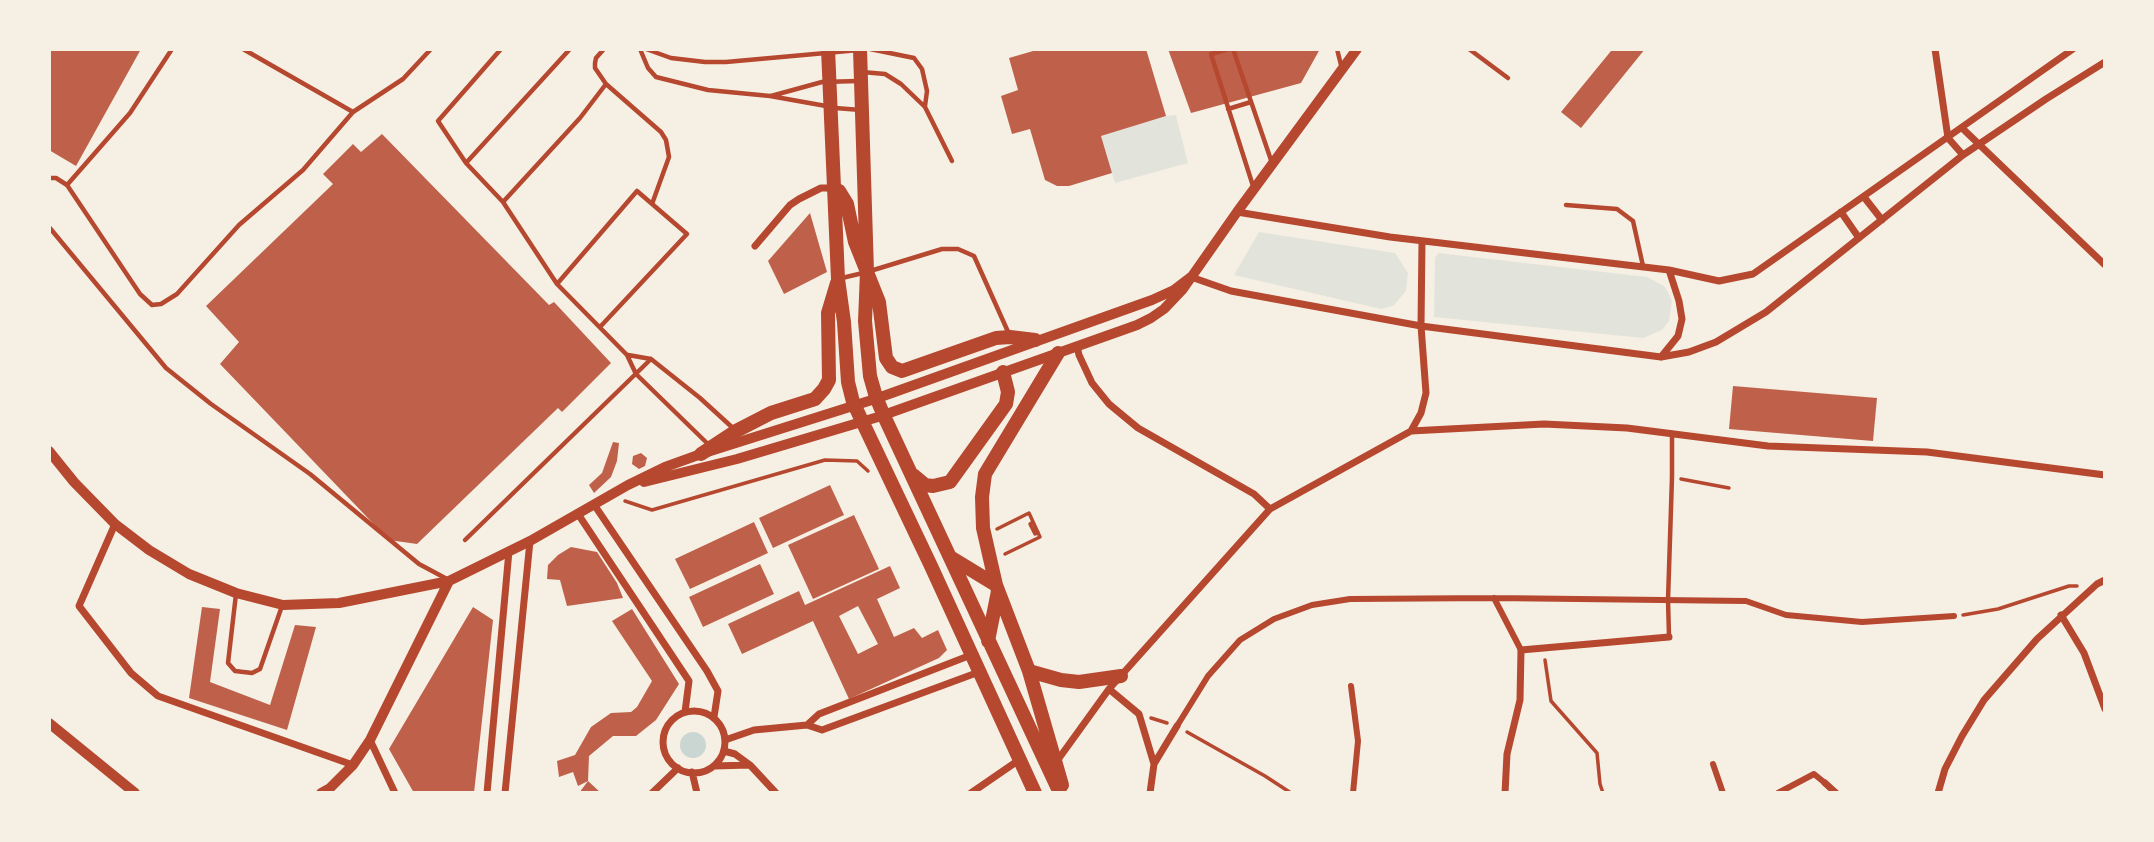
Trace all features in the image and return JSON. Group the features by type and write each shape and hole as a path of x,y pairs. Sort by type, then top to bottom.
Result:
{"main road":[{"path":"863,49 867,272 865,321 870,376 876,397 988,641 1062,793"},
{"path":"828,51 838,279 848,382 853,402 1035,793"},
{"path":"833,188 839,191 847,204 855,242 879,302 886,358 892,367 902,371 996,338 1035,340"},
{"path":"706,450 771,413 815,399 824,389 829,380 828,313 838,279"},
{"path":"1058,353 985,474 982,497 983,528 990,562 1029,671 1057,761 1062,793"},
{"path":"913,475 925,485 950,482 1006,404 1008,392 998,374"},
{"path":"950,557 998,588"},
{"path":"988,641 998,588"},
{"path":"1029,671 1070,681 1095,681 1121,676"}],"street":[{"path":"628,485 671,477 878,417 1138,325 1151,318 1174,299 1191,277 1357,49"},
{"path":"1935,49 1948,138 1963,155"},
{"path":"1237,212 1422,241 1669,270 1718,281 1753,274 2073,49"},
{"path":"1191,277 1231,291 1421,326 1661,357 1689,352 1716,342 1766,312 1963,155 2105,62"},
{"path":"1962,128 2105,265"},
{"path":"755,246 799,198 821,188 833,188"},
{"path":"1864,197 1882,220"},
{"path":"1841,212 1859,238"},
{"path":"1411,431 1421,414 1426,393 1421,326 1422,241"},
{"path":"1661,357 1678,336 1682,319 1669,270"},
{"path":"49,451 74,482 115,524 149,550 189,574 236,593 283,605 339,603 449,581 530,541 628,485 706,450 875,399 1152,300 1174,290 1191,277"},
{"path":"1077,346 1092,383 1109,404 1138,428 1254,494 1270,509"},
{"path":"1057,761 1109,689 1270,509 1411,431 1544,424 1627,428 1768,446 1927,452 2105,475"},
{"path":"594,506 707,671 718,691 714,717"},
{"path":"578,514 689,681 685,712"},
{"path":"115,524 79,606 131,673 158,696 353,765"},
{"path":"505,793 530,541"},
{"path":"488,793 509,551"},
{"path":"1938,793 1945,769 1984,700 2061,615 2105,580"},
{"path":"326,791 353,765 370,740 449,581"},
{"path":"1494,598 1521,650 1520,700 1507,754 1505,793"},
{"path":"1150,793 1154,764 1208,676 1240,640 1274,619 1312,605 1350,599 1746,601 1786,615 1862,621 1954,616"},
{"path":"2061,615 2084,653 2105,709"},
{"path":"1521,650 1669,637"},
{"path":"807,725 818,714 971,655"},
{"path":"725,740 754,730 807,725 822,730 979,672"},
{"path":"1351,686 1358,741 1353,793"},
{"path":"1109,689 1139,714 1154,764"},
{"path":"695,711 714,717 723,729 725,740 724,751 714,766 706,771 692,772 678,768 670,762 663,743 669,724 685,712 695,711"},
{"path":"49,723 135,793"},
{"path":"370,740 395,793"},
{"path":"724,751 735,754 750,765 776,793"},
{"path":"971,793 1020,760"},
{"path":"1713,764 1723,793"},
{"path":"714,766 750,765"},
{"path":"652,793 678,768"},
{"path":"692,772 697,793"},
{"path":"1778,793 1814,774 1836,793"}],"lane":[{"path":"67,185 131,113 172,49"},
{"path":"49,178 56,178 67,185 140,294 152,305 162,304 177,294 239,225 303,170 353,112 403,79 430,49"},
{"path":"501,49 438,121 466,163 503,202 557,284 627,355 636,374 706,450"},
{"path":"466,163 570,49"},
{"path":"604,49 596,58 595,68 606,84 661,132 666,141 669,157 652,204"},
{"path":"640,49 648,68 656,77 708,90 862,110"},
{"path":"646,49 671,58 705,62 863,49 914,58 922,69 927,91 925,107"},
{"path":"1254,189 1211,54 1231,49 1272,164"},
{"path":"1337,49 1343,69"},
{"path":"1469,49 1508,78"},
{"path":"248,50 353,112"},
{"path":"770,96 814,83 885,74 901,83 925,107 951,161"},
{"path":"503,202 580,118 606,84"},
{"path":"1228,109 1251,102"},
{"path":"557,284 637,191 687,234 600,327"},
{"path":"1566,205 1617,209 1633,221 1643,267"},
{"path":"49,228 166,368 211,404 310,474 419,564 449,581"},
{"path":"838,279 942,249 958,249 974,256 1010,337"},
{"path":"627,355 651,359 736,431"},
{"path":"465,540 651,359"},
{"path":"1669,637 1672,434"},
{"path":"236,593 228,663 234,671 252,673 260,669 283,605"}],"path":[{"path":"610,496 652,510 825,460 856,461 870,474"},
{"path":"1672,477 1729,488"},
{"path":"990,562 1040,537 1029,513"},
{"path":"1954,616 1998,609 2069,586 2097,584"},
{"path":"1543,648 1551,701 1597,754 1603,793"},
{"path":"1139,714 1177,726 1291,793"}],"shaded area":[{"path":"1176,115 1188,163 1115,183 1101,136"},
{"path":"1259,232 1395,253 1408,273 1406,291 1393,306 1381,309 1234,275"},
{"path":"1438,253 1647,277 1664,286 1668,292 1672,301 1669,321 1662,330 1643,338 1434,317 1435,258"},
{"path":"693,732 702,736 706,745 702,754 693,758 684,754 680,745 684,736"}],"building":[{"path":"49,49 141,49 76,166 49,150"},
{"path":"1040,49 1146,49 1166,116 1101,136 1112,173 1069,186 1057,186 1045,180 1030,129 1012,134 1001,96 1018,90 1009,58"},
{"path":"1168,49 1320,49 1301,83 1191,113"},
{"path":"1609,49 1645,49 1581,128 1561,112 1611,51"},
{"path":"382,134 549,305 554,302 611,363 562,412 558,408 417,544 389,540 220,364 239,342 206,306 333,184 323,174 353,144 361,152"},
{"path":"810,213 827,272 784,294 768,261"},
{"path":"1733,386 1877,398 1873,441 1729,429"},
{"path":"613,442 619,443 617,461 611,477 594,493 589,485 602,473"},
{"path":"641,453 647,458 645,466 639,469 632,464 633,456"},
{"path":"830,485 844,515 773,548 759,518"},
{"path":"854,515 879,569 813,599 788,545"},
{"path":"754,522 768,553 690,589 675,559"},
{"path":"571,547 597,552 617,583 623,598 567,606 560,580 547,579 548,565"},
{"path":"760,564 774,594 703,627 689,597"},
{"path":"890,566 900,588 877,599 894,637 914,628 922,638 938,630 947,650 939,658 849,699 813,621 742,654 728,624 799,591 805,605","holes":["858,606 878,644 858,654 839,616"]},
{"path":"202,607 220,609 210,682 270,705 295,625 316,627 287,730 189,698"},
{"path":"473,607 493,620 474,793 414,793 389,749"},
{"path":"632,609 679,684 656,720 636,736 613,736 589,756 588,781 578,786 573,772 559,777 557,761 575,755 591,727 611,713 631,712 637,707 652,681 612,621"},
{"path":"588,781 601,793 579,793"}]}
